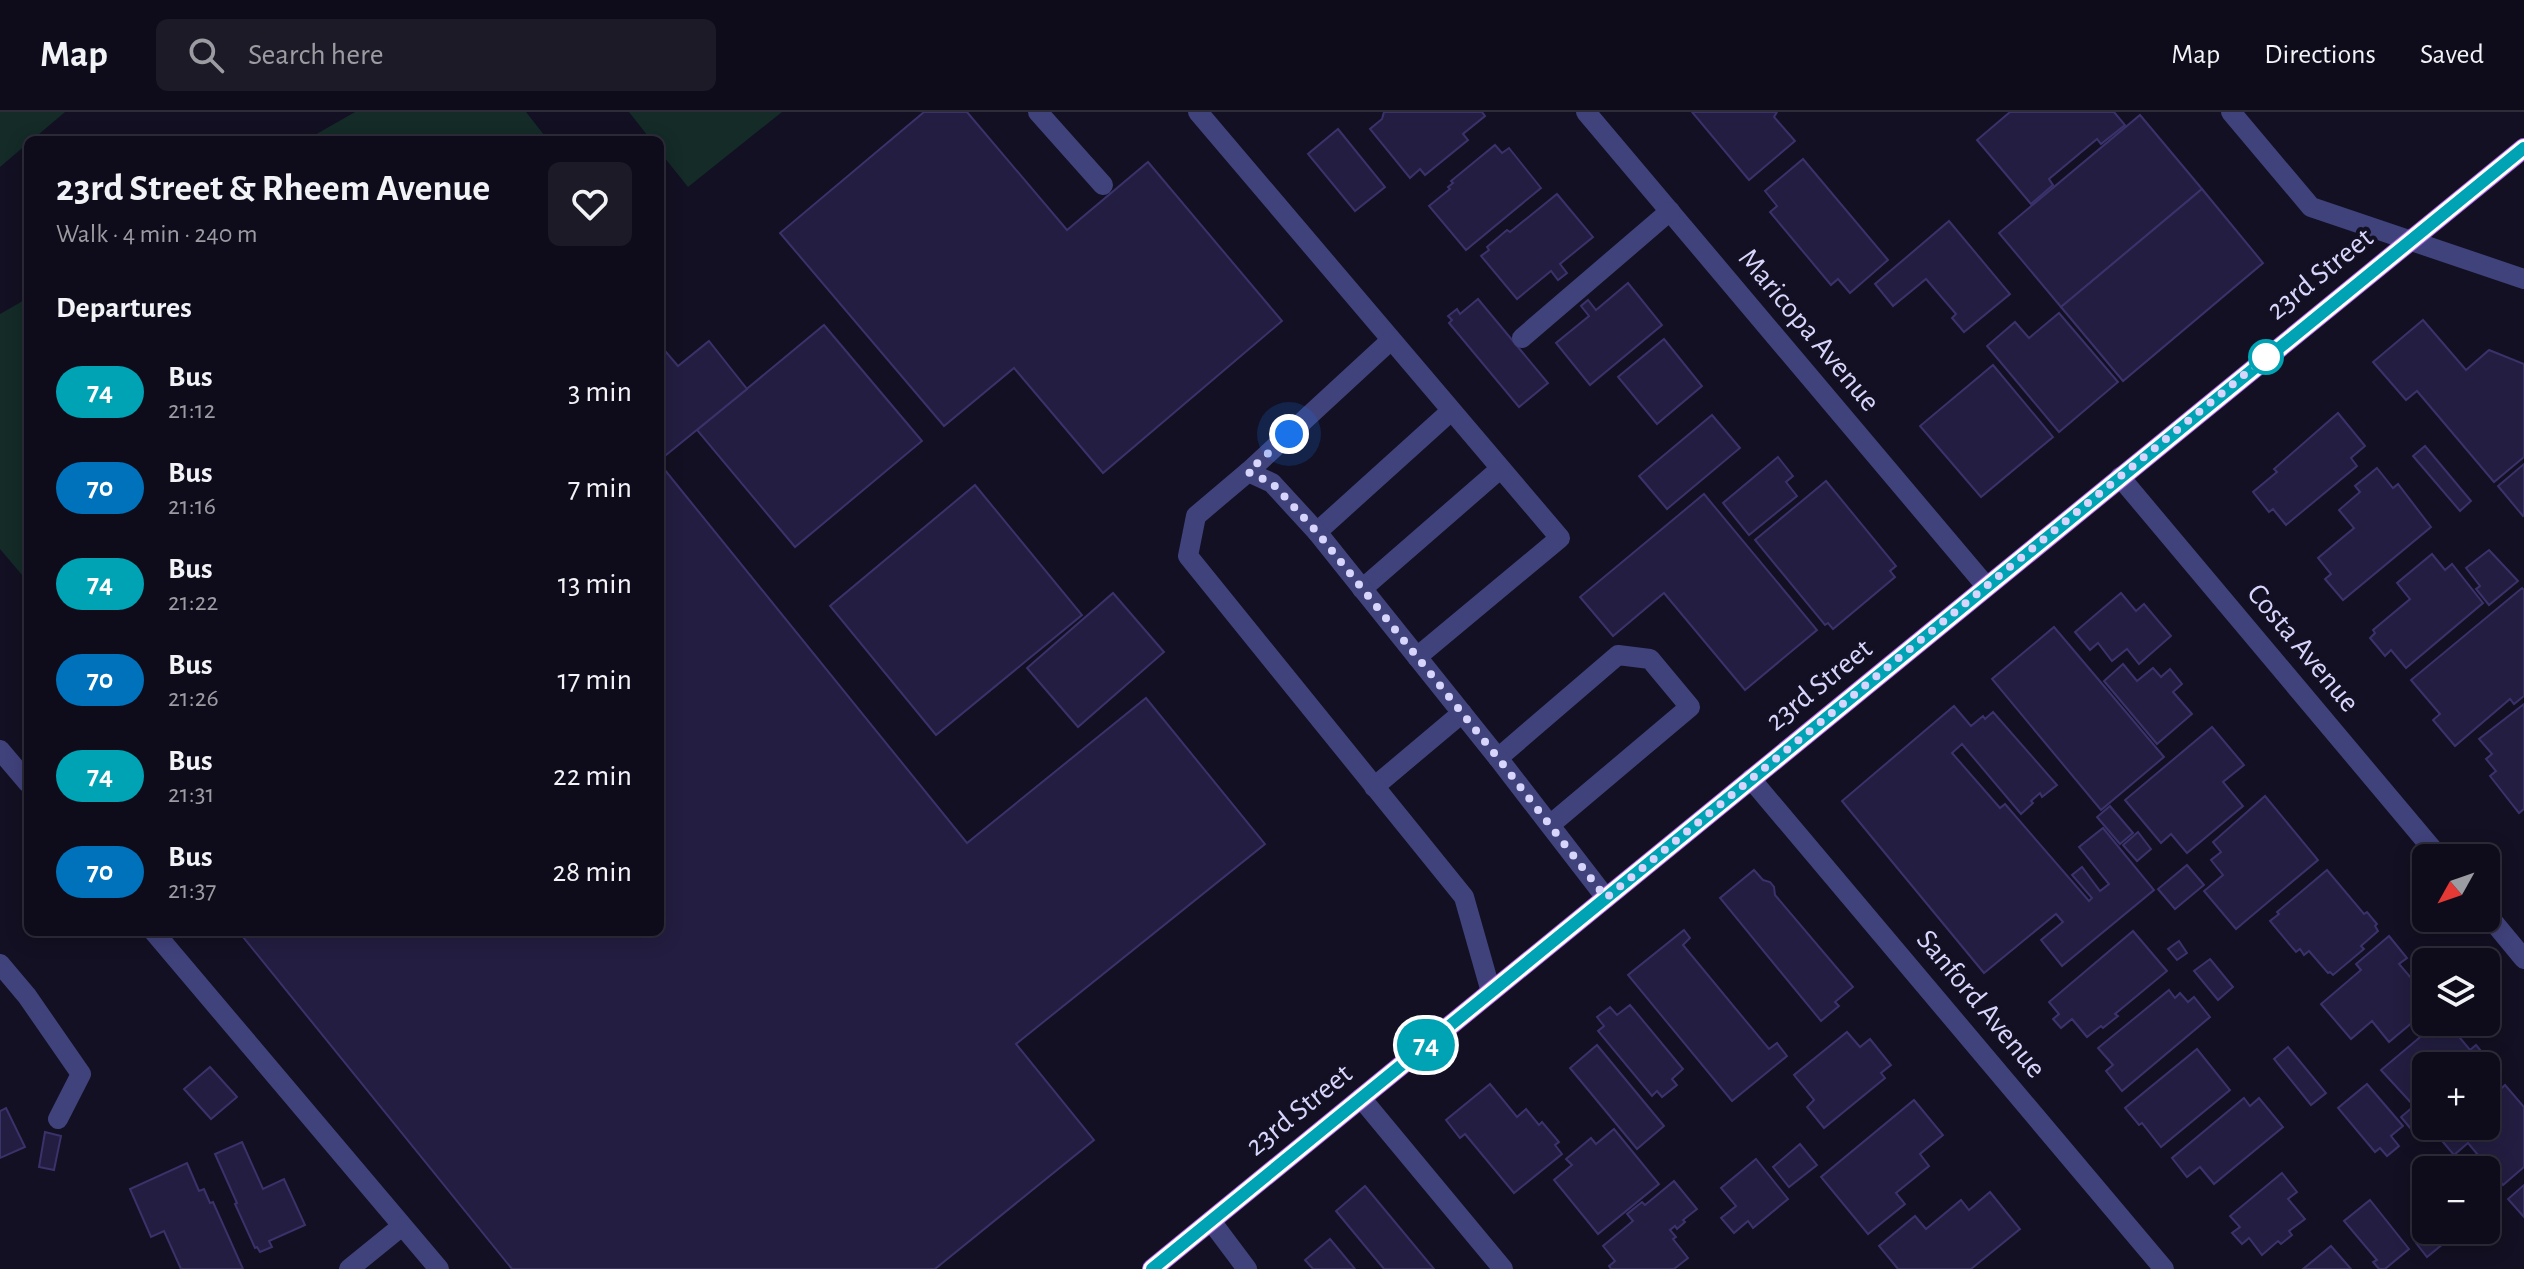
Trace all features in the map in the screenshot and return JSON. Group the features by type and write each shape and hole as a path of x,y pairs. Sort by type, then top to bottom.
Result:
{"main road":[{"name":"23rd Street","path":"1159,1267 1361,1098 2524,148"}],"street":[{"path":"1038,112 1103,185"},
{"path":"1198,112 1560,538 1417,657"},
{"name":"Maricopa Avenue","path":"1586,112 1986,586"},
{"path":"2231,112 2311,207 2524,279"},
{"path":"1522,338 1670,211"},
{"path":"1391,340 1196,516 1188,556 1464,897 1491,992"},
{"path":"1317,532 1451,411"},
{"path":"1362,589 1500,469"},
{"path":"1248,472 1272,483 1317,532 1606,898"},
{"name":"Costa Avenue","path":"2120,477 2428,844"},
{"path":"1498,758 1618,655 1650,659 1690,707 1550,825"},
{"path":"1374,787 1462,713"},
{"path":"0,750 24,778"},
{"name":"Sanford Avenue","path":"1751,779 2164,1269"},
{"path":"2500,930 2524,959"},
{"path":"157,936 439,1269"},
{"path":"0,964 27,996 81,1074 58,1119"},
{"path":"1361,1098 1503,1269"},
{"path":"1211,1221 1247,1269"},
{"path":"349,1269 402,1226"}],"green space":[{"path":"0,112 65,112 37,136 24,136 24,146 0,167"},
{"path":"355,112 526,112 545,136 313,136"},
{"path":"629,112 782,112 688,187 664,157 664,136 648,136"},
{"path":"24,300 24,577 0,549 0,314"}],"building":[{"path":"924,112 967,112 1067,230 1148,162 1282,321 1103,473 1014,368 944,426 780,233"},
{"path":"1384,112 1482,112 1485,116 1463,134 1468,140 1425,175 1420,169 1410,178 1370,129 1382,119"},
{"path":"1692,112 1777,112 1774,117 1795,141 1749,180"},
{"path":"2010,112 2114,112 2125,125 2101,144 2097,139 2049,179 2053,185 2031,204 1977,140"},
{"path":"2140,115 2202,189 2061,307 1999,233"},
{"path":"1338,129 1385,187 1355,211 1308,154"},
{"path":"1495,145 1502,153 1509,148 1541,188 1466,250 1429,206 1450,189 1451,181"},
{"path":"1803,159 1888,260 1850,293 1838,279 1831,285 1770,212 1777,206 1765,191"},
{"path":"2202,189 2263,263 2123,381 2061,307"},
{"path":"1557,194 1593,237 1560,264 1567,273 1558,280 1551,271 1517,299 1481,256 1507,230 1510,232"},
{"path":"1949,221 2010,294 1964,332 1952,318 1956,314 1926,279 1893,306 1875,284"},
{"path":"1628,283 1662,325 1590,385 1556,343 1589,316 1581,306 1588,300 1596,310"},
{"path":"1478,299 1548,383 1519,407 1449,323 1452,320 1448,316 1457,309 1460,314"},
{"path":"2059,313 2118,382 2059,432 1987,346 2015,322 2029,338"},
{"path":"2423,320 2466,370 2489,350 2524,364 2524,457 2494,482 2417,391 2406,400 2373,362"},
{"path":"824,325 922,441 795,547 697,430"},
{"path":"1664,339 1702,386 1657,424 1618,377"},
{"path":"709,341 747,389 664,457 664,350 678,366"},
{"path":"1993,365 2053,437 1981,497 1920,426"},
{"path":"2338,413 2365,446 2351,458 2357,466 2286,525 2273,509 2269,512 2253,492 2277,472 2274,469"},
{"path":"1712,415 1740,448 1667,509 1639,476"},
{"path":"2425,446 2471,501 2460,511 2413,456"},
{"path":"1778,457 1793,476 1786,482 1797,496 1749,535 1723,503"},
{"path":"2524,464 2524,515 2523,516 2498,486"},
{"path":"2377,468 2393,488 2398,484 2431,527 2343,600 2325,579 2331,574 2318,558 2354,528 2339,510 2360,492 2355,486"},
{"path":"664,469 967,843 1146,698 1265,844 1016,1044 1094,1140 935,1269 512,1269 242,936 664,936"},
{"path":"1826,481 1896,566 1890,571 1895,577 1833,629 1828,623 1825,625 1755,540"},
{"path":"975,485 1082,615 936,735 830,606"},
{"path":"1704,494 1817,630 1745,690 1664,593 1613,636 1580,597"},
{"path":"2489,550 2518,581 2489,605 2476,589 2480,586 2466,568"},
{"path":"2432,554 2445,570 2452,564 2483,603 2406,668 2391,650 2385,656 2370,638 2375,633 2373,630 2410,599 2397,583"},
{"path":"2522,588 2524,696 2514,704 2510,699 2455,746 2433,720 2440,714 2411,680"},
{"path":"1113,593 1164,652 1078,727 1027,668"},
{"path":"2121,593 2136,611 2144,604 2171,636 2139,664 2127,649 2112,661 2098,643 2090,650 2075,632"},
{"path":"2054,627 2164,757 2101,810 1992,679"},
{"path":"2123,664 2137,681 2153,668 2161,677 2170,669 2182,684 2173,692 2192,714 2157,744 2104,681"},
{"path":"2524,704 2524,809 2519,813 2490,776 2496,771 2486,759 2492,754 2479,739"},
{"path":"1954,706 1971,726 1993,712 2057,785 2042,797 2040,793 2021,814 1962,744 1952,753 2000,808 2005,804 2089,901 2092,898 2072,875 2082,867 2100,891 2109,884 2079,847 2103,828 2154,890 2062,966 2041,940 2063,922 2056,914 1984,973 1842,801"},
{"path":"2212,727 2244,765 2223,782 2243,806 2187,853 2171,834 2161,843 2125,800"},
{"path":"2265,796 2318,860 2236,929 2204,891 2223,875 2211,860 2221,852 2213,842"},
{"path":"2110,806 2133,833 2120,844 2097,817"},
{"path":"2138,832 2151,849 2137,861 2123,845"},
{"path":"2187,865 2204,885 2175,909 2158,889"},
{"path":"1754,870 1763,880 1770,882 1775,895 1853,987 1835,1002 1839,1006 1821,1021 1720,898"},
{"path":"2327,870 2364,914 2367,912 2377,924 2378,931 2361,946 2364,949 2333,975 2309,951 2304,955 2300,949 2296,952 2270,921"},
{"path":"1684,930 1690,938 1683,945 1769,1049 1777,1043 1787,1056 1732,1101 1628,975"},
{"path":"2133,931 2167,971 2115,1014 2118,1016 2087,1037 2072,1019 2061,1028 2053,1019 2059,1014 2049,1002"},
{"path":"2389,936 2407,958 2399,964 2412,977 2412,1023 2389,1042 2372,1021 2351,1039 2321,1004 2361,970 2356,964"},
{"path":"2179,941 2187,953 2177,960 2168,949"},
{"path":"2210,959 2233,987 2218,1000 2194,971"},
{"path":"2169,990 2175,998 2180,993 2188,1002 2194,997 2210,1017 2122,1091 2106,1071 2113,1065 2098,1048"},
{"path":"1630,1005 1683,1069 1672,1079 1677,1085 1662,1097 1657,1091 1652,1096 1598,1031 1604,1026 1597,1017 1610,1007 1617,1015"},
{"path":"1847,1032 1860,1047 1870,1039 1891,1065 1881,1073 1885,1078 1824,1128 1807,1107 1814,1100 1794,1075"},
{"path":"2421,1036 2458,1036 2470,1050 2476,1045 2482,1052 2412,1052 2412,1104 2381,1070"},
{"path":"1597,1045 1664,1126 1637,1149 1570,1068"},
{"path":"2288,1047 2326,1093 2311,1105 2274,1059"},
{"path":"2197,1049 2230,1090 2161,1147 2125,1108"},
{"path":"210,1067 237,1097 211,1119 184,1089"},
{"path":"1490,1084 1517,1117 1526,1109 1539,1125 1542,1122 1559,1142 1555,1145 1562,1154 1514,1193 1465,1134 1460,1138 1446,1120"},
{"path":"2367,1084 2403,1126 2391,1136 2399,1146 2387,1156 2380,1148 2375,1152 2338,1108"},
{"path":"2505,1085 2524,1107 2524,1167 2503,1185 2500,1181 2500,1156 2479,1156 2468,1143 2454,1155 2441,1140 2500,1140 2500,1090"},
{"path":"2244,1098 2250,1106 2259,1098 2283,1127 2214,1184 2200,1167 2187,1177 2172,1158"},
{"path":"1914,1100 1943,1135 1920,1154 1929,1166 1896,1193 1905,1204 1868,1234 1821,1177"},
{"path":"6,1108 25,1147 0,1158 0,1111"},
{"path":"2412,1108 2412,1130 2401,1117"},
{"path":"1614,1129 1659,1184 1598,1234 1554,1180 1572,1165 1566,1159 1591,1138 1596,1144"},
{"path":"45,1132 61,1136 54,1170 39,1167"},
{"path":"242,1142 263,1189 284,1179 305,1225 269,1241 272,1247 260,1252 255,1248 215,1154"},
{"path":"1800,1144 1817,1165 1789,1187 1773,1167"},
{"path":"1756,1159 1788,1199 1753,1228 1748,1221 1734,1233 1721,1218 1736,1206 1721,1188"},
{"path":"187,1163 199,1191 204,1189 210,1203 213,1202 243,1269 181,1269 164,1231 151,1237 130,1189"},
{"path":"2282,1173 2297,1192 2288,1199 2305,1219 2289,1231 2292,1235 2281,1244 2278,1241 2262,1255 2249,1238 2242,1244 2232,1233 2240,1227 2230,1216"},
{"path":"1674,1181 1697,1209 1677,1229 1675,1226 1670,1230 1688,1258 1674,1269 1611,1269 1609,1266 1615,1261 1603,1246 1633,1221 1627,1214 1642,1202 1645,1205"},
{"path":"2524,1185 2524,1217 2508,1199"},
{"path":"1365,1186 1434,1269 1384,1269 1336,1211"},
{"path":"1990,1192 2020,1229 1971,1269 1898,1269 1879,1246 1915,1216 1926,1229 1961,1200 1969,1210"},
{"path":"2370,1200 2409,1249 2385,1269 2379,1269 2373,1262 2377,1260 2344,1221"},
{"path":"1330,1239 1355,1269 1313,1269 1305,1260"},
{"path":"2417,1244 2443,1244 2427,1257"},
{"path":"2331,1246 2351,1269 2303,1269"}],"bus line":[{"name":"74","path":"1152,1269 2524,148"}],"route":[{"path":"1289,434 1248,472 1272,483 1317,532 1606,898 2266,357"}]}
